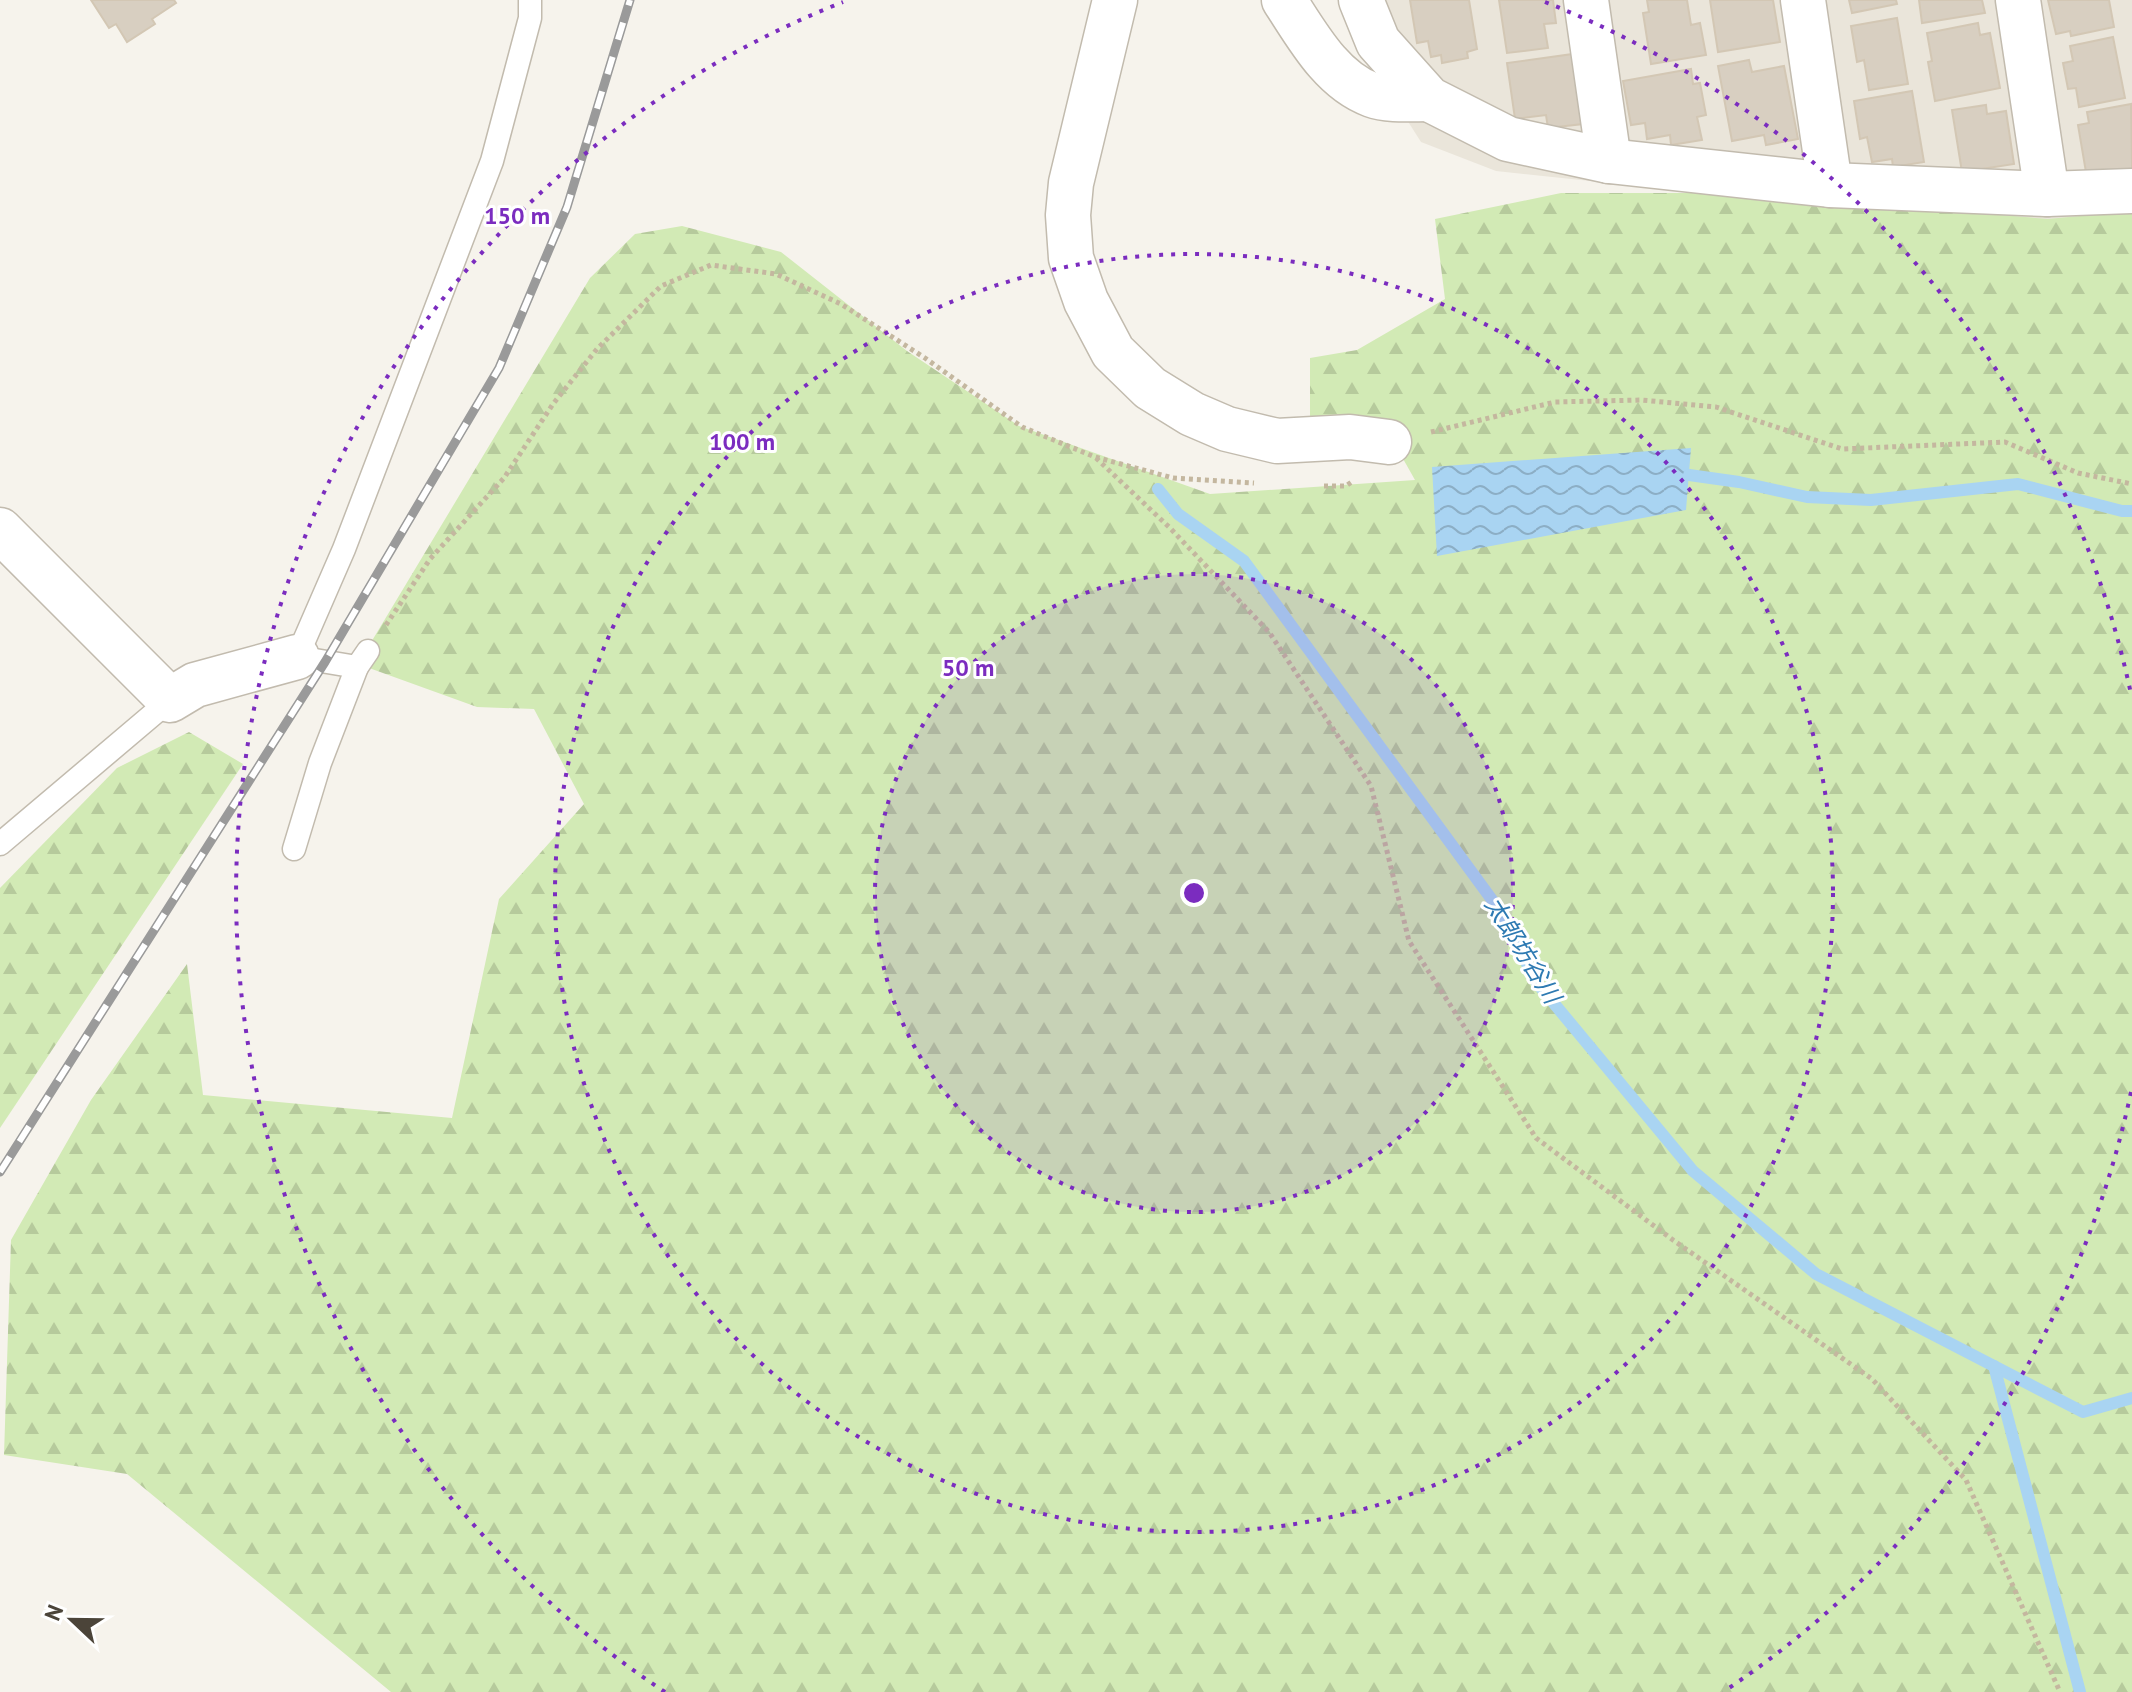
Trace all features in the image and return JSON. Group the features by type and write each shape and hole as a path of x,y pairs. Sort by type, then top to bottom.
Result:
{"street":[{"path":"1115,0 1071,183 1068,215 1071,258 1086,301 1113,352 1150,388 1192,414 1227,429 1277,441 1350,437 1389,442"},
{"path":"1284,0 1319,52 1349,84 1375,96 1429,99"},
{"path":"1361,0 1378,42 1429,99 1508,139 1609,161 1830,185 2047,194 2132,191"},
{"path":"1586,0 1609,161"},
{"path":"1803,0 1830,185"},
{"path":"2018,0 2047,194"},
{"path":"0,530 170,700 195,685 297,657"}],"lane":[{"path":"294,849 320,763 363,659 297,657 344,549 492,161 530,18 530,0"},
{"path":"0,844 170,700"}],"path":[{"path":"363,659 430,559 504,478 553,404 597,349 661,286 711,265 776,274 841,304 925,358 1022,427 1095,457 1169,527 1269,632 1371,786 1409,941 1536,1138 1673,1240 1872,1379 1966,1480 2060,1692"},
{"path":"1389,442 1555,402 1641,400 1716,407 1842,449 2005,442 2078,473 2132,484"}],"shaded area":[{"path":"1340,0 2132,0 2132,218 2048,225 1828,206 1496,171 1421,142 1381,79"}],"green space":[{"path":"1561,193 1742,193 2048,219 2132,211 2132,1692 391,1692 127,1474 4,1455 11,1240 91,1100 187,964 203,1095 452,1118 499,899 584,804 534,709 477,707 358,664 590,278 635,234 682,226 781,252 907,351 1019,426 1210,494 1415,480 1380,418 1310,420 1310,358 1357,350 1445,299 1435,219"},
{"path":"189,732 243,764 0,1128 0,888 117,768"}],"water":[{"path":"1691,448 1686,510 1437,556 1432,467"}],"building":[{"path":"91,0 174,0 176,3 152,19 155,24 127,42 116,24 109,28"},
{"path":"1410,0 1469,0 1477,49 1467,52 1468,58 1442,63 1441,55 1431,57 1428,41 1417,43"},
{"path":"1499,0 1553,0 1556,23 1544,24 1548,48 1507,53"},
{"path":"1647,0 1687,0 1691,25 1700,23 1706,55 1651,64 1643,13 1649,12"},
{"path":"1710,0 1773,0 1780,42 1718,52"},
{"path":"1849,0 1896,0 1897,4 1852,13"},
{"path":"1919,0 1982,0 1985,13 1922,23"},
{"path":"2048,0 2109,0 2114,27 2071,36 2070,31 2056,34"},
{"path":"1897,18 1908,84 1869,90 1864,60 1857,62 1851,26"},
{"path":"1978,23 1980,35 1990,33 2000,88 1935,101 1927,33"},
{"path":"2113,37 2125,98 2079,107 2076,88 2068,89 2063,63 2073,61 2070,46"},
{"path":"1573,54 1583,124 1548,128 1546,115 1515,119 1507,63"},
{"path":"1749,60 1752,72 1784,66 1798,139 1766,145 1764,135 1732,141 1718,66"},
{"path":"1691,69 1693,84 1700,83 1706,115 1697,117 1702,140 1671,145 1670,135 1647,139 1645,123 1631,125 1623,81"},
{"path":"1912,91 1924,162 1893,167 1892,159 1872,162 1867,137 1860,139 1854,101"},
{"path":"2131,104 2132,169 2087,178 2078,125 2089,123 2087,112"},
{"path":"1986,105 1987,114 2006,111 2014,164 1962,172 1952,110"}],"waterway":[{"path":"1689,475 1807,497 1871,500 2018,484 2132,511"},
{"name":"太郎坊谷川","path":"1158,489 1178,514 1244,561 1498,908 1537,983 1693,1171 1816,1274 2083,1412 2132,1398"},
{"path":"1994,1366 2080,1692"}],"railway":[{"path":"0,1172 325,662 499,368 567,207 630,0"}]}
